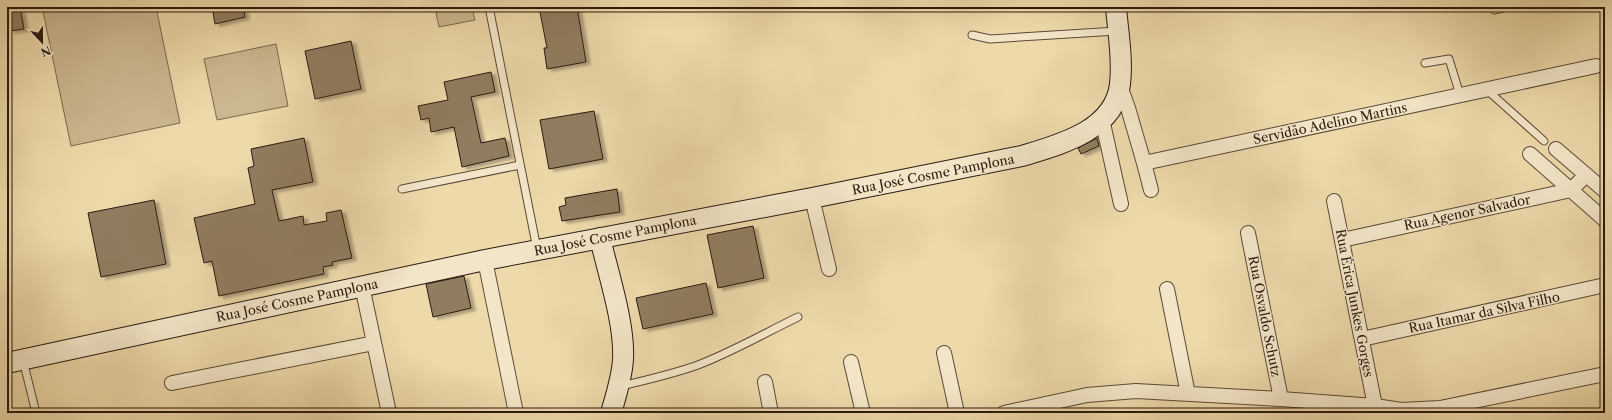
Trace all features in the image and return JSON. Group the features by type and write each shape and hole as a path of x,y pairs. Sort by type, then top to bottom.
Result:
{"main road":[{"name":"Rua José Cosme Pamplona","path":"15,362 485,260 812,198 1022,156 1079,136 1102,119 1112,105 1120,86 1121,68 1116,7"},
{"path":"600,238 615,300 622,344 622,369 611,413"}],"street":[{"name":"Servidão Adelino Martins","path":"1144,163 1596,66"},
{"path":"1120,86 1128,108 1151,190"},
{"path":"1102,119 1121,204"},
{"path":"1556,149 1605,191"},
{"path":"1530,154 1605,220"},
{"path":"1570,190 1586,175"},
{"name":"Rua Agenor Salvador","path":"1342,240 1570,190"},
{"path":"812,198 829,269"},
{"name":"Rua Érica Junkes Gorges","path":"1334,201 1375,406"},
{"name":"Rua Osvaldo Schutz","path":"1248,233 1281,399"},
{"path":"485,260 516,413"},
{"name":"Rua Itamar da Silva Filho","path":"1362,339 1605,285"},
{"path":"362,286 388,413"},
{"path":"1167,289 1188,394"},
{"path":"172,383 374,343"},
{"path":"944,353 957,413"},
{"path":"851,362 862,413"},
{"path":"1004,413 1087,395 1112,392 1281,399 1375,406 1401,410 1440,408 1605,374"},
{"path":"765,382 771,413"}],"lane":[{"path":"489,7 537,250"},
{"path":"1494,10 1508,7"},
{"path":"972,35 990,39 1118,31"},
{"path":"1425,63 1449,59 1460,95"},
{"path":"1487,90 1544,141"},
{"path":"402,189 520,165"},
{"path":"618,386 666,375 697,365 798,317"},
{"path":"15,362 36,413"}],"shaded area":[{"path":"42,7 156,7 180,123 71,146"},
{"path":"435,7 472,7 475,20 439,27"},
{"path":"276,44 288,106 217,120 204,59"}],"building":[{"path":"7,7 20,7 24,29 10,31"},
{"path":"212,7 243,7 245,17 215,24"},
{"path":"539,7 577,7 586,62 547,69 544,48 547,48"},
{"path":"351,41 361,89 315,99 305,51"},
{"path":"491,72 495,92 471,97 481,143 505,138 509,156 462,167 454,127 431,132 429,118 421,120 418,106 448,100 444,82"},
{"path":"594,111 603,159 549,169 540,120"},
{"path":"304,138 313,182 272,190 279,221 303,216 304,225 327,221 326,213 341,210 352,258 332,262 333,265 323,267 324,274 219,296 212,261 204,263 194,218 255,204 248,168 254,166 251,149"},
{"path":"1097,138 1099,146 1081,154 1078,148"},
{"path":"617,189 620,212 562,221 559,207 566,205 565,198"},
{"path":"154,200 166,264 101,277 88,213"},
{"path":"753,226 764,278 718,288 707,235"},
{"path":"464,276 471,308 433,317 426,284"},
{"path":"706,283 713,314 643,329 636,298"}]}
